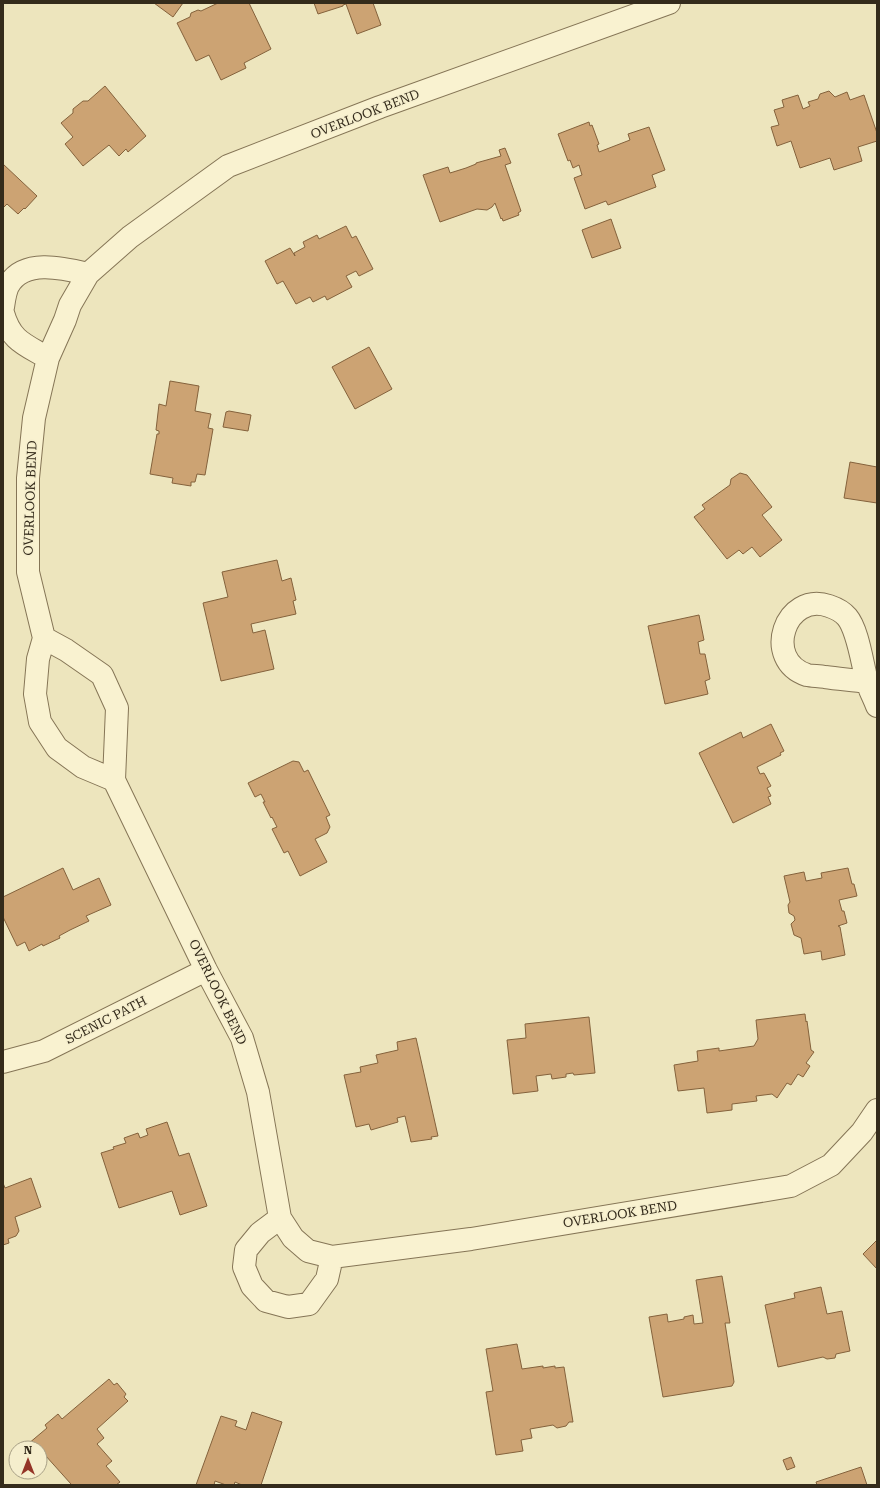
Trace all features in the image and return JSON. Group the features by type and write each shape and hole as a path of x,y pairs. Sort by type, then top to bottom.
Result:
{"street":[{"name":"OVERLOOK BEND","path":"114,780 83,767 57,748 40,722 35,694 38,659 44,638 28,572 28,478 34,418 48,358 70,305 88,274 130,237 228,166 380,107 670,3"},
{"path":"3,307 8,286 24,271 36,267 67,268 88,274"},
{"path":"3,313 7,327 20,342 48,358"},
{"name":"OVERLOOK BEND","path":"44,638 66,650 102,675 117,708 114,780 206,970 242,1038 258,1092 280,1218 293,1238 308,1252 332,1257 471,1239 791,1186 831,1165 862,1132 877,1110"},
{"path":"867,682 877,706"},
{"name":"SCENIC PATH","path":"3,1062 44,1051 206,970"},
{"path":"280,1218 260,1233 246,1250 244,1267 252,1286 266,1301 288,1307 309,1304 327,1279 332,1257"}],"building":[{"path":"154,3 183,3 173,17"},
{"path":"218,3 249,3 271,49 244,63 246,68 221,80 209,55 196,61 177,23 190,17 191,13 198,10 201,11"},
{"path":"314,3 373,3 381,25 357,34 346,4 318,14"},
{"path":"105,86 146,136 128,152 126,149 119,156 109,145 83,166 65,144 73,137 61,123 73,113 73,109 83,101 88,101"},
{"path":"829,91 835,97 847,92 850,100 864,95 877,133 877,141 858,147 862,161 834,170 830,158 800,168 791,141 777,146 771,127 779,125 774,110 784,107 782,100 798,95 803,109 810,106 808,102 818,99 820,94"},
{"path":"589,122 590,126 592,125 599,144 597,145 599,152 630,140 628,134 649,127 665,170 652,175 656,187 608,205 606,201 585,209 574,178 582,175 579,165 573,168 570,160 568,161 558,134"},
{"path":"505,148 511,163 505,165 521,211 518,213 519,215 503,221 495,203 487,210 477,209 440,222 423,175 448,167 450,173 466,168 476,163 501,156 499,150"},
{"path":"3,164 37,196 18,214 7,204 3,208"},
{"path":"611,219 621,248 592,258 582,230"},
{"path":"346,226 352,238 356,236 373,269 359,276 356,271 346,276 352,287 327,300 325,296 313,302 310,297 296,304 283,281 277,284 265,261 290,248 295,256 294,253 305,247 303,242 317,235 319,239"},
{"path":"369,347 392,389 355,409 332,367"},
{"path":"170,381 199,386 195,411 211,414 208,428 213,429 205,475 197,474 195,482 191,482 191,486 172,483 173,478 150,474 157,434 159,434 159,431 156,430 159,404 166,406"},
{"path":"229,411 251,415 248,431 223,427 226,412"},
{"path":"850,462 877,467 877,503 844,498"},
{"path":"740,473 747,475 772,507 762,515 782,540 760,557 752,547 743,554 739,550 727,559 694,517 705,509 702,505 730,485 731,479"},
{"path":"277,560 282,581 291,578 296,600 293,601 296,614 251,624 253,633 265,630 274,669 221,681 203,603 228,597 222,572"},
{"path":"699,615 704,640 698,642 700,654 705,654 710,679 705,681 708,694 665,704 648,626"},
{"path":"771,724 784,751 780,753 781,755 757,767 760,774 764,773 771,786 767,788 771,796 768,797 771,804 733,823 699,753 741,732 743,738"},
{"path":"293,761 299,762 304,772 308,770 330,815 326,817 330,827 327,833 315,839 327,862 300,876 288,851 284,853 272,829 277,827 263,802 265,802 261,794 255,797 248,783"},
{"path":"63,868 73,890 99,878 111,905 86,916 89,921 43,946 42,944 29,951 25,942 17,946 3,917 3,897"},
{"path":"848,868 857,896 839,900 847,923 838,926 840,927 845,955 822,960 821,951 804,954 801,938 794,935 791,924 795,920 794,916 789,913 788,905 790,902 784,876 804,872 806,881 822,878 821,873"},
{"path":"805,1014 811,1050 814,1052 806,1063 810,1066 803,1077 798,1074 791,1085 787,1083 777,1098 772,1094 756,1096 757,1101 732,1104 732,1110 707,1113 704,1088 678,1091 674,1065 698,1061 697,1051 719,1048 719,1051 754,1046 758,1039 756,1020"},
{"path":"589,1017 595,1073 574,1075 573,1073 566,1074 566,1077 552,1079 551,1074 536,1076 538,1091 513,1094 507,1040 526,1038 525,1024"},
{"path":"416,1038 438,1136 431,1137 432,1139 411,1142 405,1116 397,1118 398,1122 371,1130 369,1124 356,1127 344,1075 361,1072 360,1067 378,1063 376,1055 398,1050 397,1042"},
{"path":"167,1122 179,1156 189,1153 207,1206 180,1215 172,1191 119,1208 101,1153 126,1143 124,1138 138,1133 140,1138 148,1135 146,1129"},
{"path":"31,1178 41,1207 15,1217 19,1231 16,1236 8,1239 9,1243 3,1245 3,1183 5,1188"},
{"path":"877,1240 877,1269 863,1254"},
{"path":"722,1276 730,1323 725,1323 734,1382 732,1386 663,1397 649,1317 667,1314 668,1322 684,1319 684,1317 693,1315 694,1324 703,1323 696,1280"},
{"path":"821,1287 827,1314 842,1311 850,1351 836,1354 835,1358 827,1359 823,1357 778,1367 765,1305 795,1298 794,1293"},
{"path":"517,1344 522,1369 543,1366 543,1368 555,1366 555,1368 564,1367 573,1422 569,1422 566,1426 557,1428 553,1425 530,1429 532,1438 521,1440 523,1451 496,1455 486,1392 493,1391 486,1349"},
{"path":"109,1379 114,1385 117,1383 126,1394 124,1397 128,1401 97,1429 104,1438 97,1444 112,1461 106,1466 120,1482 116,1485 69,1485 71,1484 48,1458 48,1440 33,1440 47,1428 45,1425 58,1414 62,1419"},
{"path":"252,1412 282,1422 261,1485 242,1485 235,1482 234,1485 226,1485 215,1481 214,1485 196,1485 221,1416 237,1421 235,1426 246,1430"},
{"path":"791,1457 795,1467 787,1470 783,1460"},
{"path":"861,1467 867,1485 817,1485 816,1482"}]}
